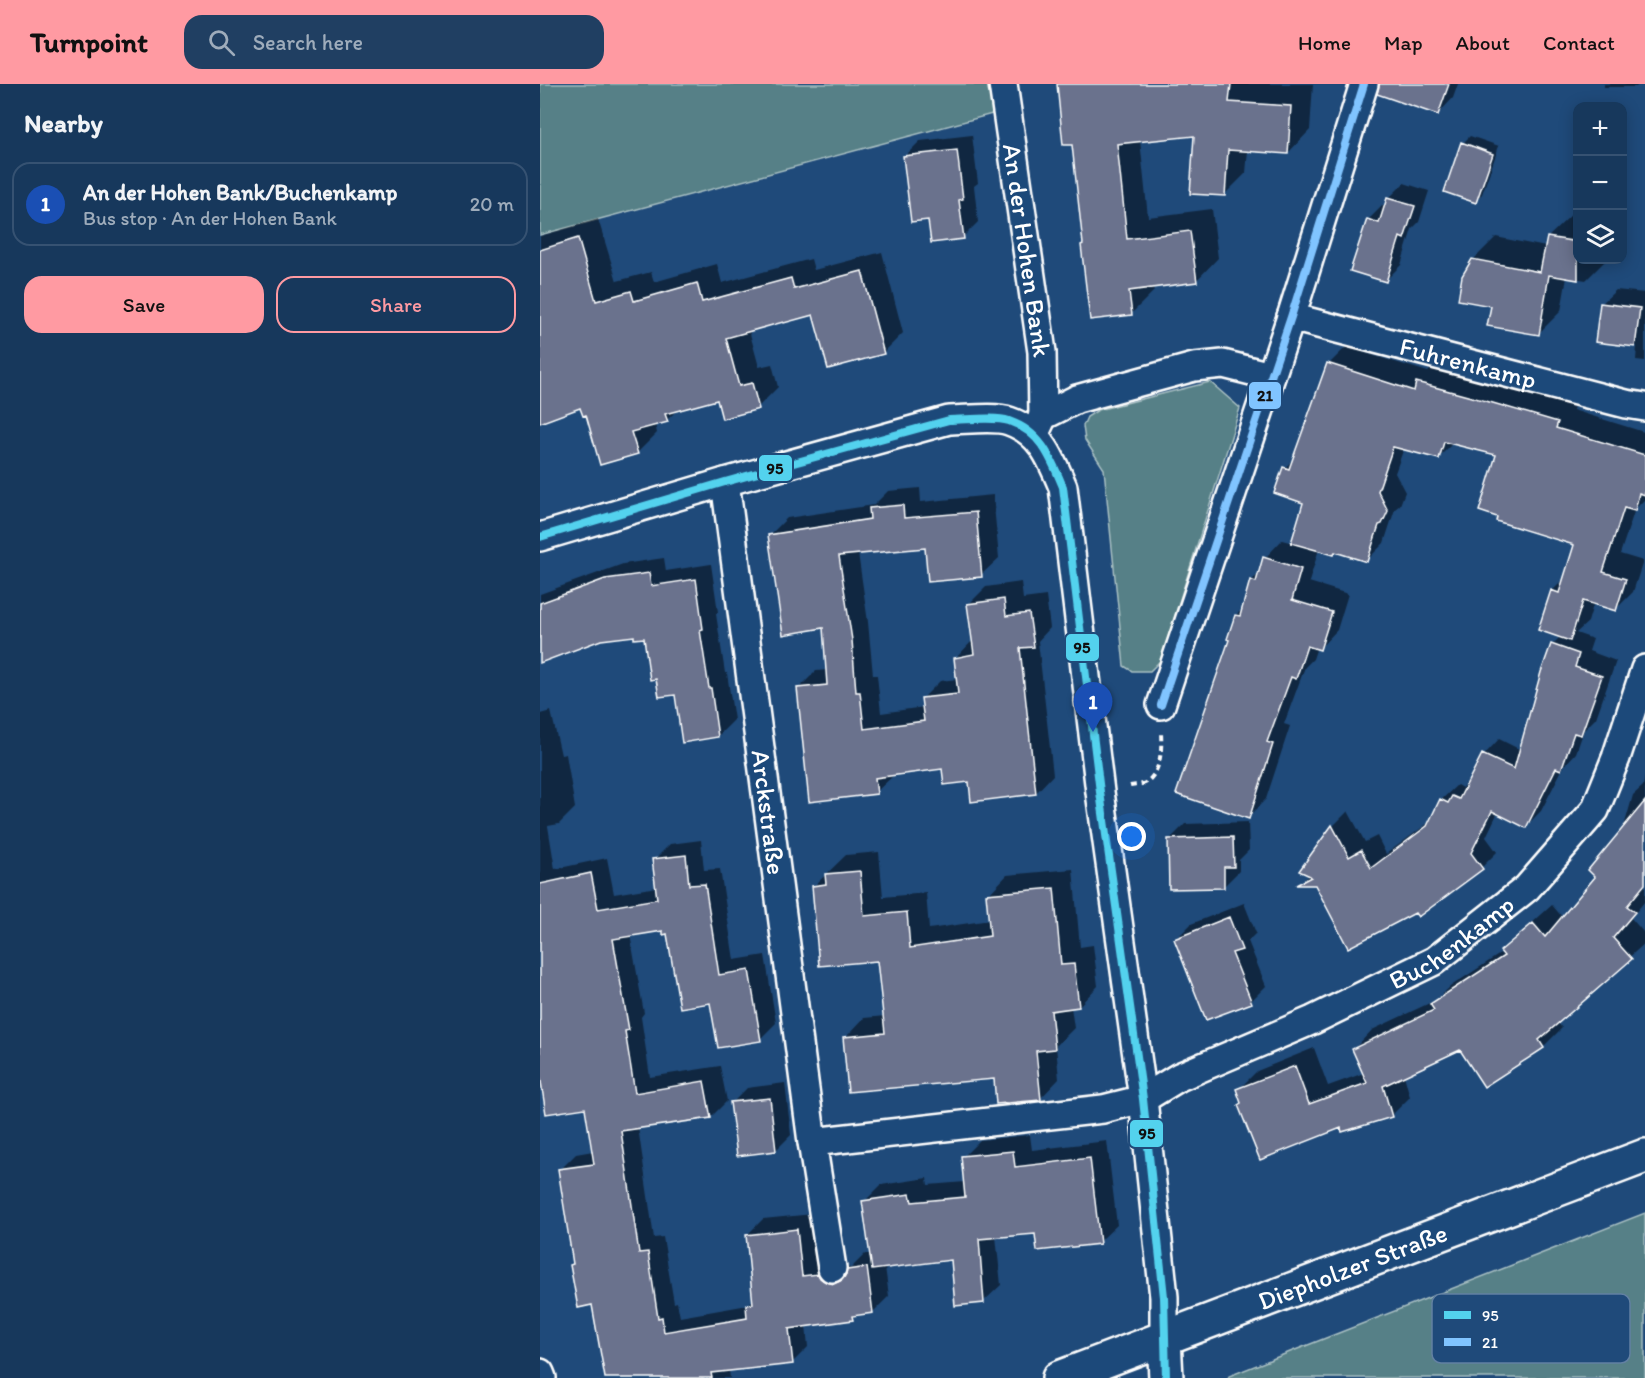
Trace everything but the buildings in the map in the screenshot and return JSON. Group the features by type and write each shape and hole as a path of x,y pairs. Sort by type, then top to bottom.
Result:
{"main road":[{"name":"Diepholzer Straße","path":"1059,1378 1645,1156"},
{"path":"1164,1340 1166,1378"}],"street":[{"name":"An der Hohen Bank","path":"1003,84 1042,352 1039,425"},
{"path":"1161,705 1291,316 1364,84"},
{"name":"Fuhrenkamp","path":"1291,316 1645,407"},
{"path":"540,537 725,482 949,420 1008,420 1039,425 1077,399 1194,367 1223,364 1271,376"},
{"path":"1039,425 1063,487 1100,792 1143,1099 1164,1297 1164,1340"},
{"name":"Arckstraße","path":"725,482 813,1142 832,1268"},
{"name":"Buchenkamp","path":"1143,1099 1179,1077 1313,1020 1434,961 1527,888 1595,810 1616,758 1645,669"},
{"path":"813,1142 1102,1109 1143,1099"},
{"path":"540,1373 542,1378"}],"path":[{"path":"1100,792 1144,783 1157,772 1162,745 1161,705"}],"green space":[{"path":"540,84 990,84 996,113 540,235"},
{"path":"1210,382 1240,408 1161,660 1150,671 1132,671 1124,666 1104,469 1085,440 1083,426 1087,417 1098,410"},
{"path":"1645,1213 1645,1378 1228,1378 1432,1296 1432,1363 1630,1363 1630,1294 1438,1294"}],"transit line":[{"name":"21","path":"1161,705 1291,317 1364,84"},
{"name":"95","path":"540,537 725,482 949,420 988,418 1009,421 1029,432 1044,447 1063,487 1100,792 1143,1099 1164,1297 1166,1378"}],"place":[{"name":"An der Hohen Bank/Buchenkamp","path":"1093,732"}]}
